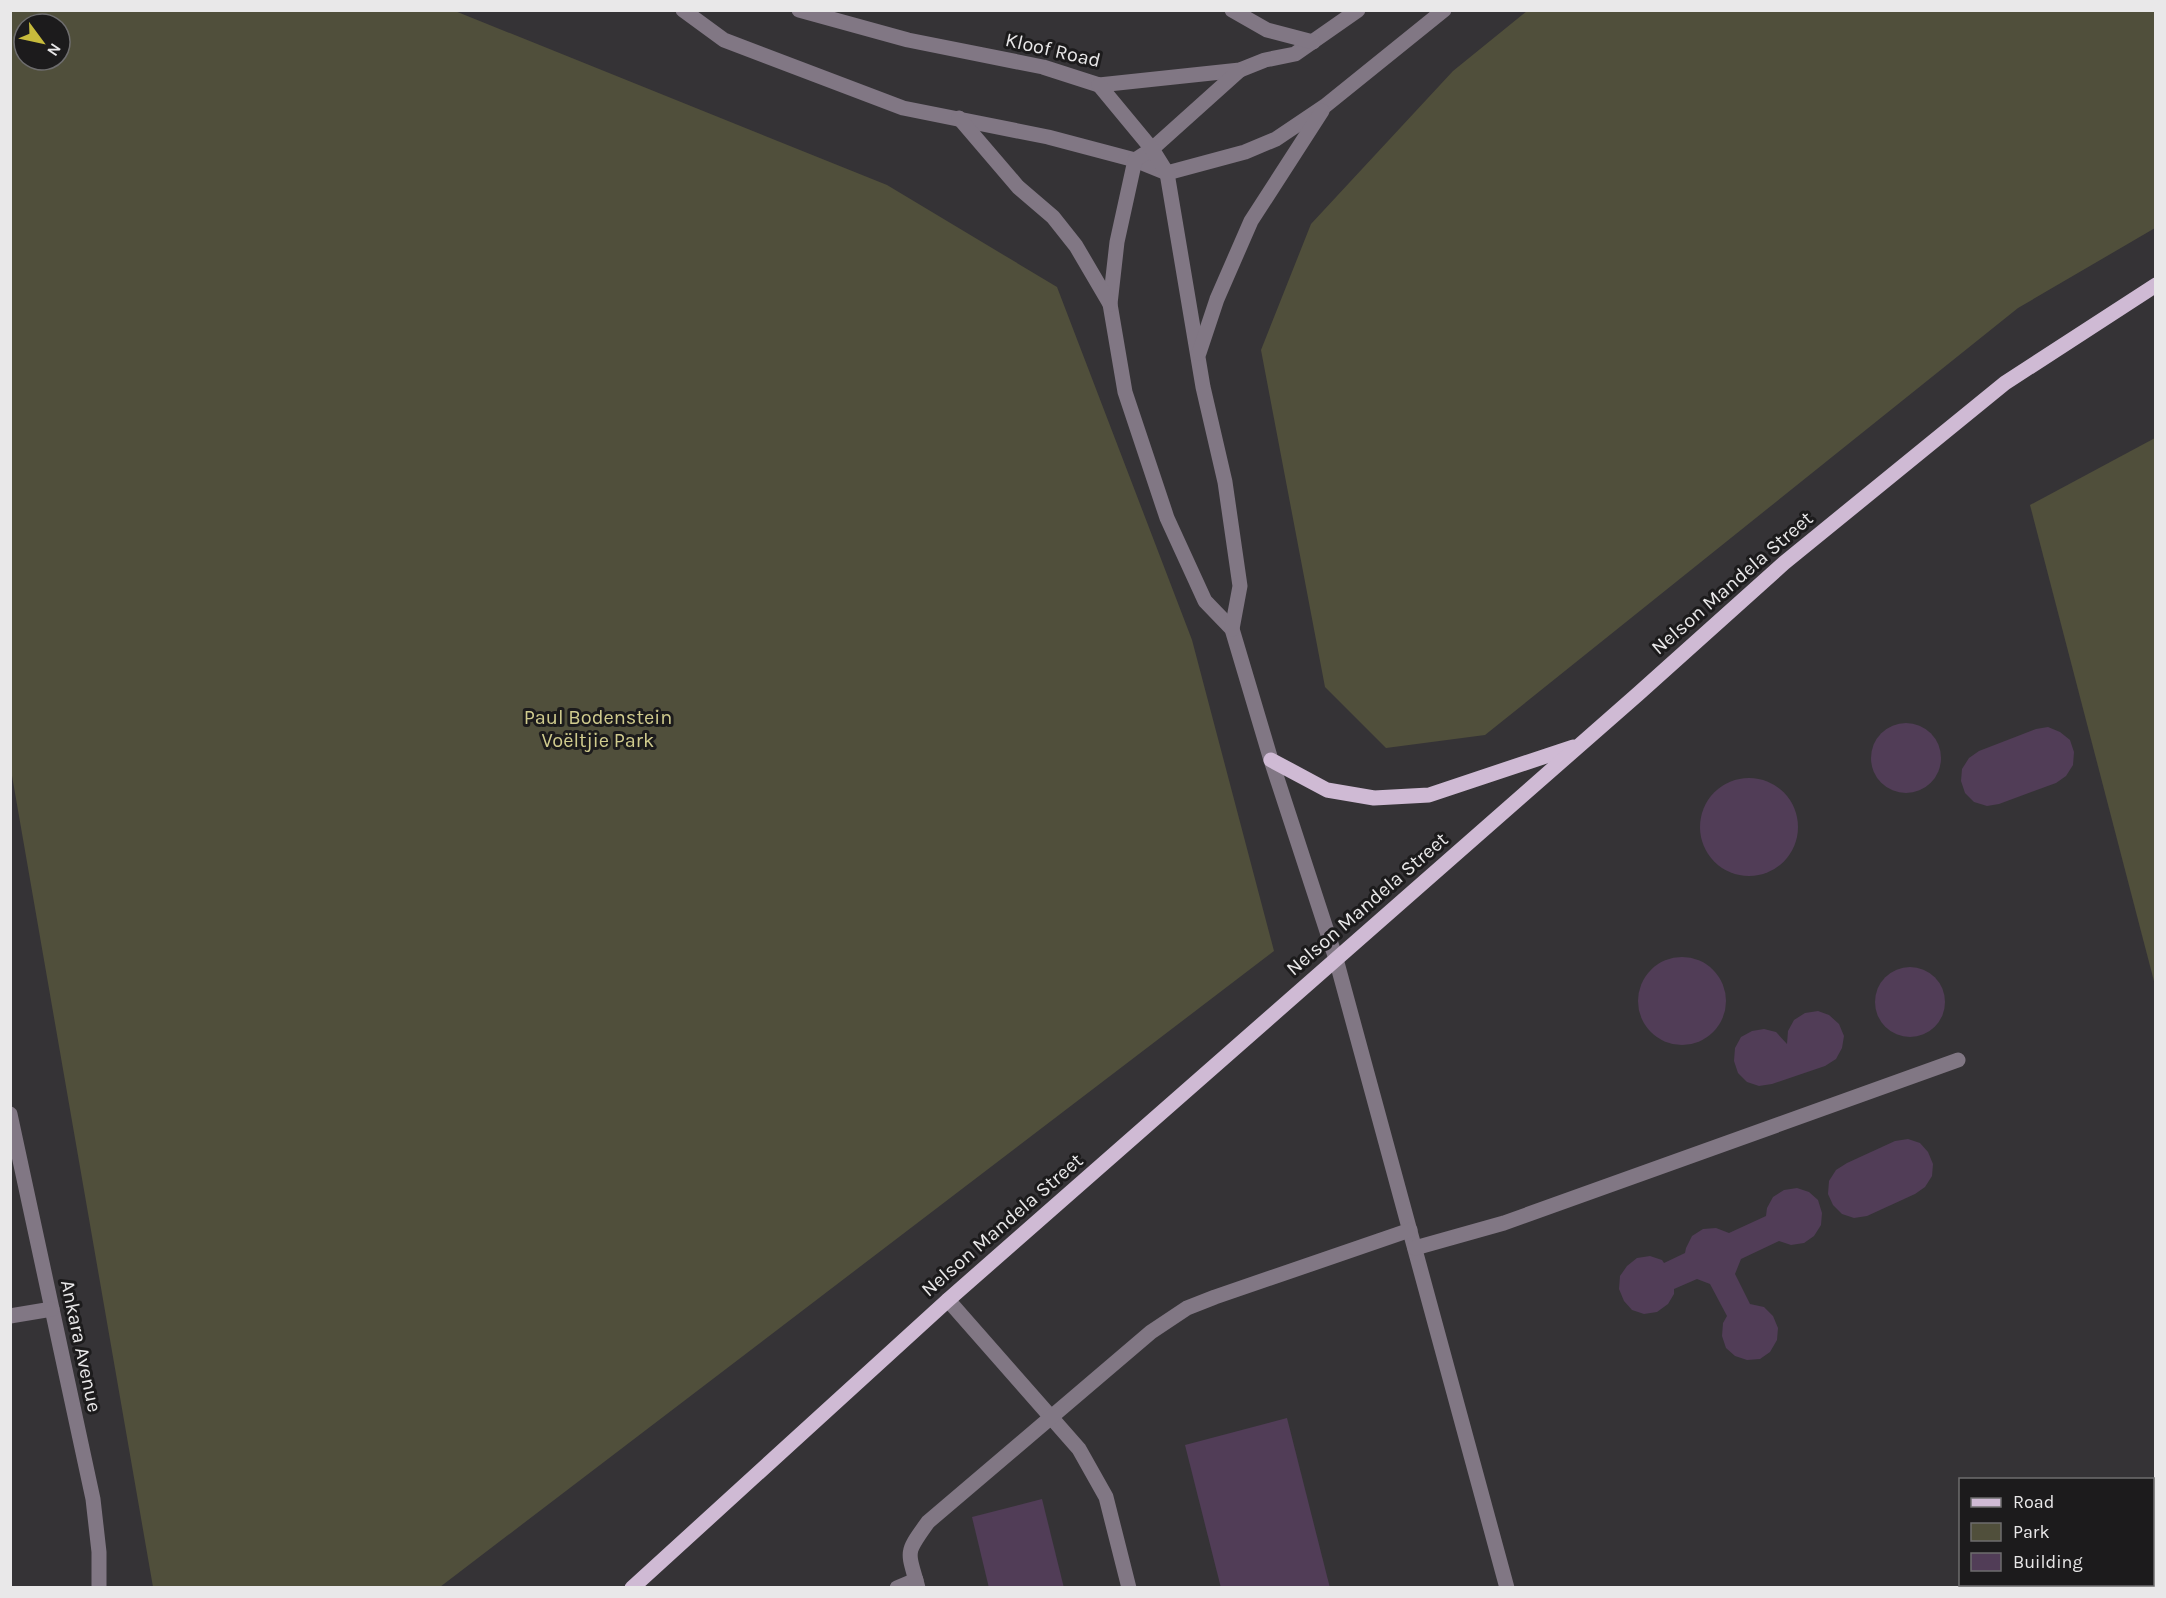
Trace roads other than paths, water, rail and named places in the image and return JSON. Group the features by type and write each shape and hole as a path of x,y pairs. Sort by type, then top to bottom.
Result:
{"main road":[{"name":"Nelson Mandela Street","path":"632,1587 948,1300 1784,563 2005,383 2156,285"},
{"path":"1271,760 1327,790 1374,798 1429,795 1580,745"}],"street":[{"path":"683,10 723,40 903,108 1048,137 1135,160 1167,173 1245,152 1276,139 1325,106 1444,10"},
{"name":"Kloof Road","path":"800,10 908,40 1043,67 1100,85 1240,70 1265,60 1295,54 1358,10"},
{"path":"1232,10 1267,30 1313,42"},
{"path":"1232,629 1205,601 1167,518 1125,392 1110,304 1117,242 1135,160 1152,149 1240,70"},
{"path":"1100,85 1152,149 1167,173 1203,387 1225,482 1240,586 1232,629 1271,760 1336,959 1507,1587"},
{"path":"1198,354 1225,280 1251,220 1325,106"},
{"path":"959,118 1018,187 1053,217 1076,246 1110,304"},
{"path":"1415,1248 1504,1223 1958,1060"},
{"name":"Ankara Avenue","path":"10,1114 93,1499 99,1552 99,1587"},
{"path":"897,1587 917,1584 909,1562 910,1550 928,1522 1151,1332 1187,1308 1410,1230"},
{"path":"948,1300 1079,1449 1106,1497 1129,1587"},
{"path":"10,1316 52,1309"}],"park label":[{"name":"Paul Bodenstein Voëltjie Park","path":"598,728"}]}
